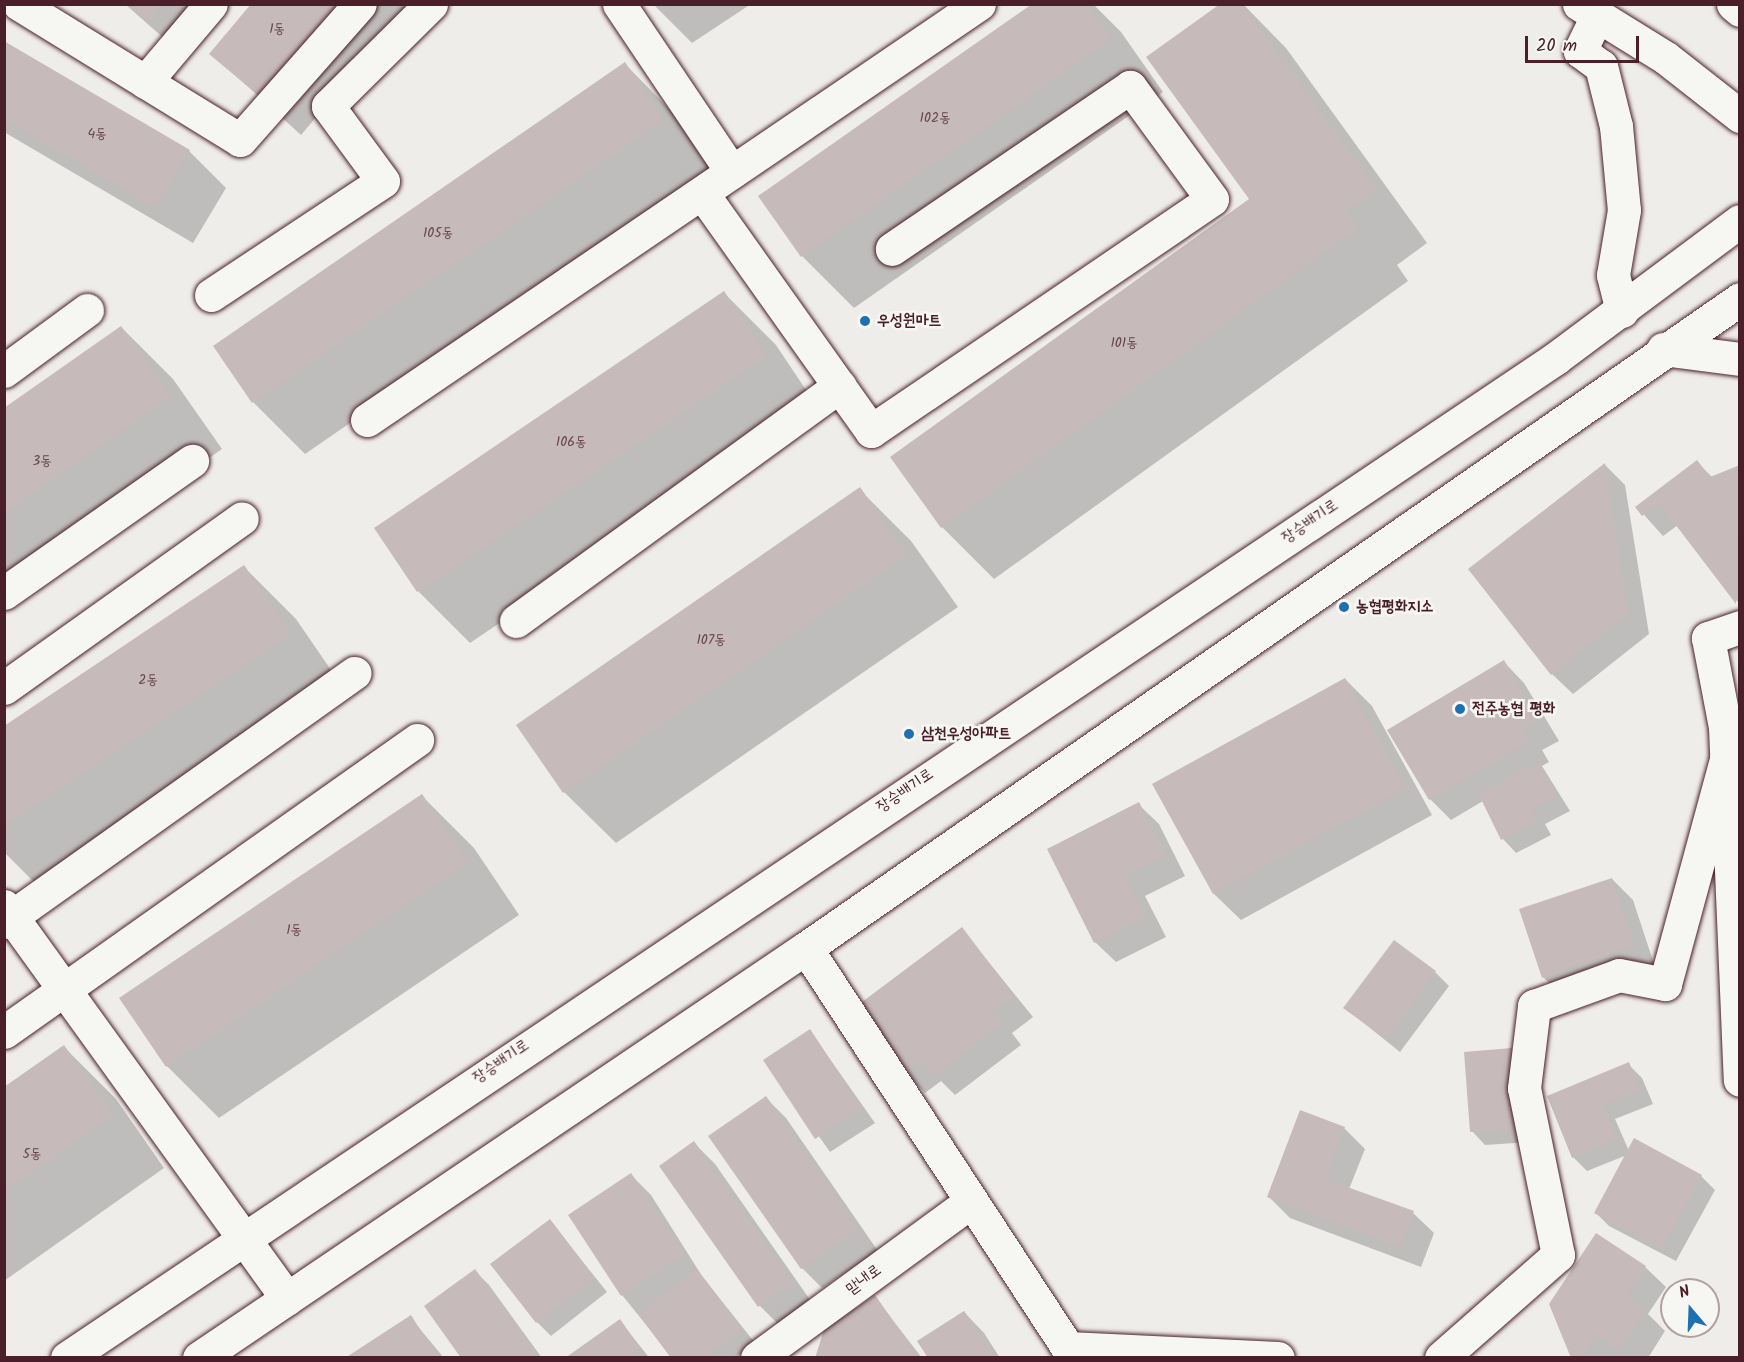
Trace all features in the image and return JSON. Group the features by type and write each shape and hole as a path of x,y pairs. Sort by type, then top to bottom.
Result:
{"street":[{"path":"145,82 211,4"},
{"path":"25,6 240,140 360,4"},
{"path":"211,295 383,181 328,106 432,4"},
{"path":"619,4 732,172"},
{"path":"367,420 979,4"},
{"path":"1733,4 1740,10"},
{"path":"1622,310 1613,275 1624,210 1616,126 1601,66 1580,51 1588,10 1666,58 1740,116"},
{"path":"702,193 871,431 1212,199 1130,87 892,249"},
{"name":"장승배기로","path":"67,1358 243,1237 1622,310 1740,221"},
{"path":"199,1358 806,948 1663,349 1740,299"},
{"path":"4,371 87,310"},
{"path":"1663,349 1740,359"},
{"path":"516,621 840,386"},
{"path":"4,593 192,461"},
{"path":"4,687 242,518"},
{"path":"1740,627 1708,638 1726,760 1740,1080"},
{"path":"287,1299 7,915 354,673"},
{"path":"4,1032 417,740"},
{"path":"1441,1358 1558,1255 1524,1088 1534,1006 1619,975 1665,984 1726,760"},
{"path":"806,948 970,1202 1071,1353 1278,1358"},
{"name":"맏내로","path":"772,1353 970,1202"}],"building":[{"path":"128,4 163,4 148,22"},
{"path":"251,4 345,4 264,100 209,54"},
{"path":"1032,4 1087,4 1112,39 801,257 758,196"},
{"path":"1220,4 1242,4 1377,190 1346,212 1358,228 941,528 890,457 1249,199 1146,57"},
{"path":"4,41 190,150 156,208 4,119"},
{"path":"625,62 664,120 252,403 213,346"},
{"path":"724,291 767,356 417,592 374,528"},
{"path":"121,326 171,396 4,514 4,408"},
{"path":"1697,460 1710,477 1740,465 1736,604 1659,503 1642,516 1635,507"},
{"path":"1605,463 1629,613 1551,675 1468,569"},
{"path":"860,487 907,555 563,793 516,725"},
{"path":"244,565 291,634 4,827 4,726"},
{"path":"1504,660 1539,720 1523,729 1530,741 1429,800 1387,730"},
{"path":"1345,678 1406,788 1213,894 1152,784"},
{"path":"1539,762 1557,797 1532,809 1538,821 1501,840 1478,793"},
{"path":"422,794 469,863 166,1067 119,998"},
{"path":"1139,802 1166,855 1125,876 1147,917 1094,943 1047,849"},
{"path":"1612,878 1635,946 1542,978 1519,909"},
{"path":"962,927 1014,996 992,1012 1002,1024 934,1076 922,1060 903,1073 854,1008"},
{"path":"1394,940 1436,971 1386,1039 1343,1008"},
{"path":"810,1029 862,1108 815,1139 763,1060"},
{"path":"64,1045 114,1115 4,1192 4,1087"},
{"path":"1512,1048 1518,1128 1470,1132 1464,1052"},
{"path":"1629,1062 1640,1090 1603,1105 1617,1139 1572,1158 1547,1096"},
{"path":"766,1096 858,1229 801,1269 708,1136"},
{"path":"1300,1110 1345,1127 1325,1179 1414,1211 1400,1247 1267,1197"},
{"path":"1634,1138 1702,1175 1662,1249 1594,1213"},
{"path":"694,1141 793,1283 758,1307 659,1166"},
{"path":"631,1173 685,1254 621,1296 568,1215"},
{"path":"550,1219 595,1278 536,1323 490,1264"},
{"path":"1596,1233 1646,1266 1626,1297 1646,1309 1619,1351 1596,1336 1583,1358 1571,1358 1549,1304"},
{"path":"475,1269 535,1351 527,1358 461,1358 424,1306"},
{"path":"697,1269 742,1329 703,1358 671,1358 638,1314"},
{"path":"875,1295 917,1355 815,1358 824,1330"},
{"path":"964,1311 995,1358 928,1358 917,1341"},
{"path":"411,1315 438,1358 345,1358"},
{"path":"620,1319 640,1348 626,1358 565,1358"}],"place":[{"name":"우성원마트","path":"865,321"},
{"name":"농협평화지소","path":"1344,607"},
{"name":"전주농협 평화","path":"1460,709"},
{"name":"삼천우성아파트","path":"909,734"}]}
